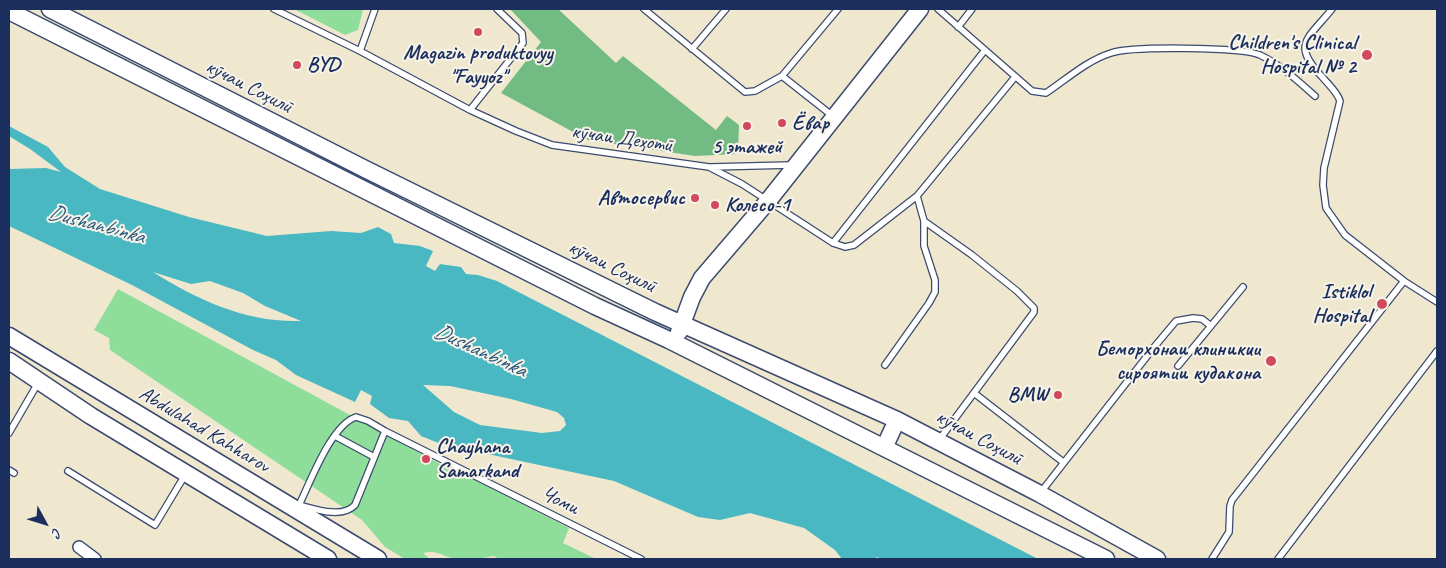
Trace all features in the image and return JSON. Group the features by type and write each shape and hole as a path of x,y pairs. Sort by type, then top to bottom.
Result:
{"main road":[{"name":"кӯчаи Соҳилӣ","path":"50,9 70,16 365,169 655,312 939,440 1157,559"},
{"path":"676,344 692,297 702,278 768,201 920,9"},
{"path":"9,11 595,306 676,344 1106,559"},
{"name":"Abdulahad Kahharov","path":"9,336 378,559"},
{"path":"9,361 91,416 328,559"},
{"path":"884,448 897,420"}],"street":[{"path":"79,547 96,559"}],"lane":[{"name":"кӯчаи Деҳотӣ","path":"274,9 360,51 470,110 552,145 709,168 729,176 833,243"},
{"path":"360,51 375,9"},
{"path":"470,110 523,43 522,33 497,9"},
{"path":"644,9 745,92 755,91 782,76 838,9"},
{"path":"692,49 726,9"},
{"path":"938,9 1032,91 1046,93 1089,62 1112,52 1183,48 1257,54 1292,76 1315,96"},
{"path":"958,27 972,9"},
{"path":"1332,9 1306,41 1304,48 1305,56 1337,93 1340,101 1324,168 1323,185 1326,208 1345,235 1404,281 1437,302"},
{"path":"985,50 833,243 845,247 854,245 918,196 1015,76"},
{"path":"782,76 834,117"},
{"path":"709,168 796,165"},
{"path":"885,365 935,292 935,280 924,246 924,221 918,196"},
{"path":"924,221 972,255 1017,291 1034,308 1034,312 939,440"},
{"path":"1212,559 1230,532 1230,506 1232,500 1404,281"},
{"path":"1178,366 1243,287"},
{"path":"1040,494 1063,462 1176,321 1193,318 1202,319 1211,326"},
{"path":"1278,559 1437,351"},
{"path":"9,433 39,381"},
{"path":"974,393 1063,462"},
{"name":"Чоми","path":"335,436 345,424 356,417 368,421 641,559"},
{"path":"374,457 335,436 319,462 299,505 332,512 344,512 351,509 355,505 385,431"},
{"path":"68,471 155,525 186,473"}],"green space":[{"path":"294,9 363,9 358,30 345,35"},
{"path":"510,9 558,9 616,63 623,56 716,130 727,116 739,125 738,154 695,156 588,140 501,93 541,42"},
{"path":"118,289 453,471 473,479 569,528 563,543 596,559 498,559 494,556 462,560 428,552 423,553 430,559 405,559 385,547 362,520 110,350 109,338 94,330"}],"water":[{"name":"Dushanbinka","path":"9,126 48,147 65,167 100,189 189,217 267,236 331,231 361,233 378,227 391,234 394,243 420,246 433,251 426,266 435,271 440,264 461,267 466,274 478,275 497,281 1038,559 883,559 876,557 876,559 842,559 835,550 804,528 750,513 720,520 698,517 614,481 441,444 421,436 408,421 389,418 370,404 372,396 361,390 355,402 296,375 276,360 253,350 132,285 9,226 9,169 46,168 61,172 9,136","holes":["153,272 191,284 210,281 243,293 265,306 301,321 281,321 242,314 187,292","423,385 450,386 511,399 557,412 564,418 566,425 560,431 542,433 480,425 454,412"]}],"place":[{"name":"Magazin produktovyy \"Fayyoz\"","path":"478,32"},
{"name":"Children's Clinical Hospital № 2","path":"1367,55"},
{"name":"BYD","path":"297,65"},
{"name":"Ёвар","path":"782,123"},
{"name":"5 этажей","path":"747,126"},
{"name":"Автосервис","path":"695,198"},
{"name":"Колесо-1","path":"715,205"},
{"name":"Istiklol Hospital","path":"1382,304"},
{"name":"Беморхонаи клиникии сироятии кудакона","path":"1271,361"},
{"name":"BMW","path":"1058,395"},
{"name":"Chayhana Samarkand","path":"426,459"}]}
